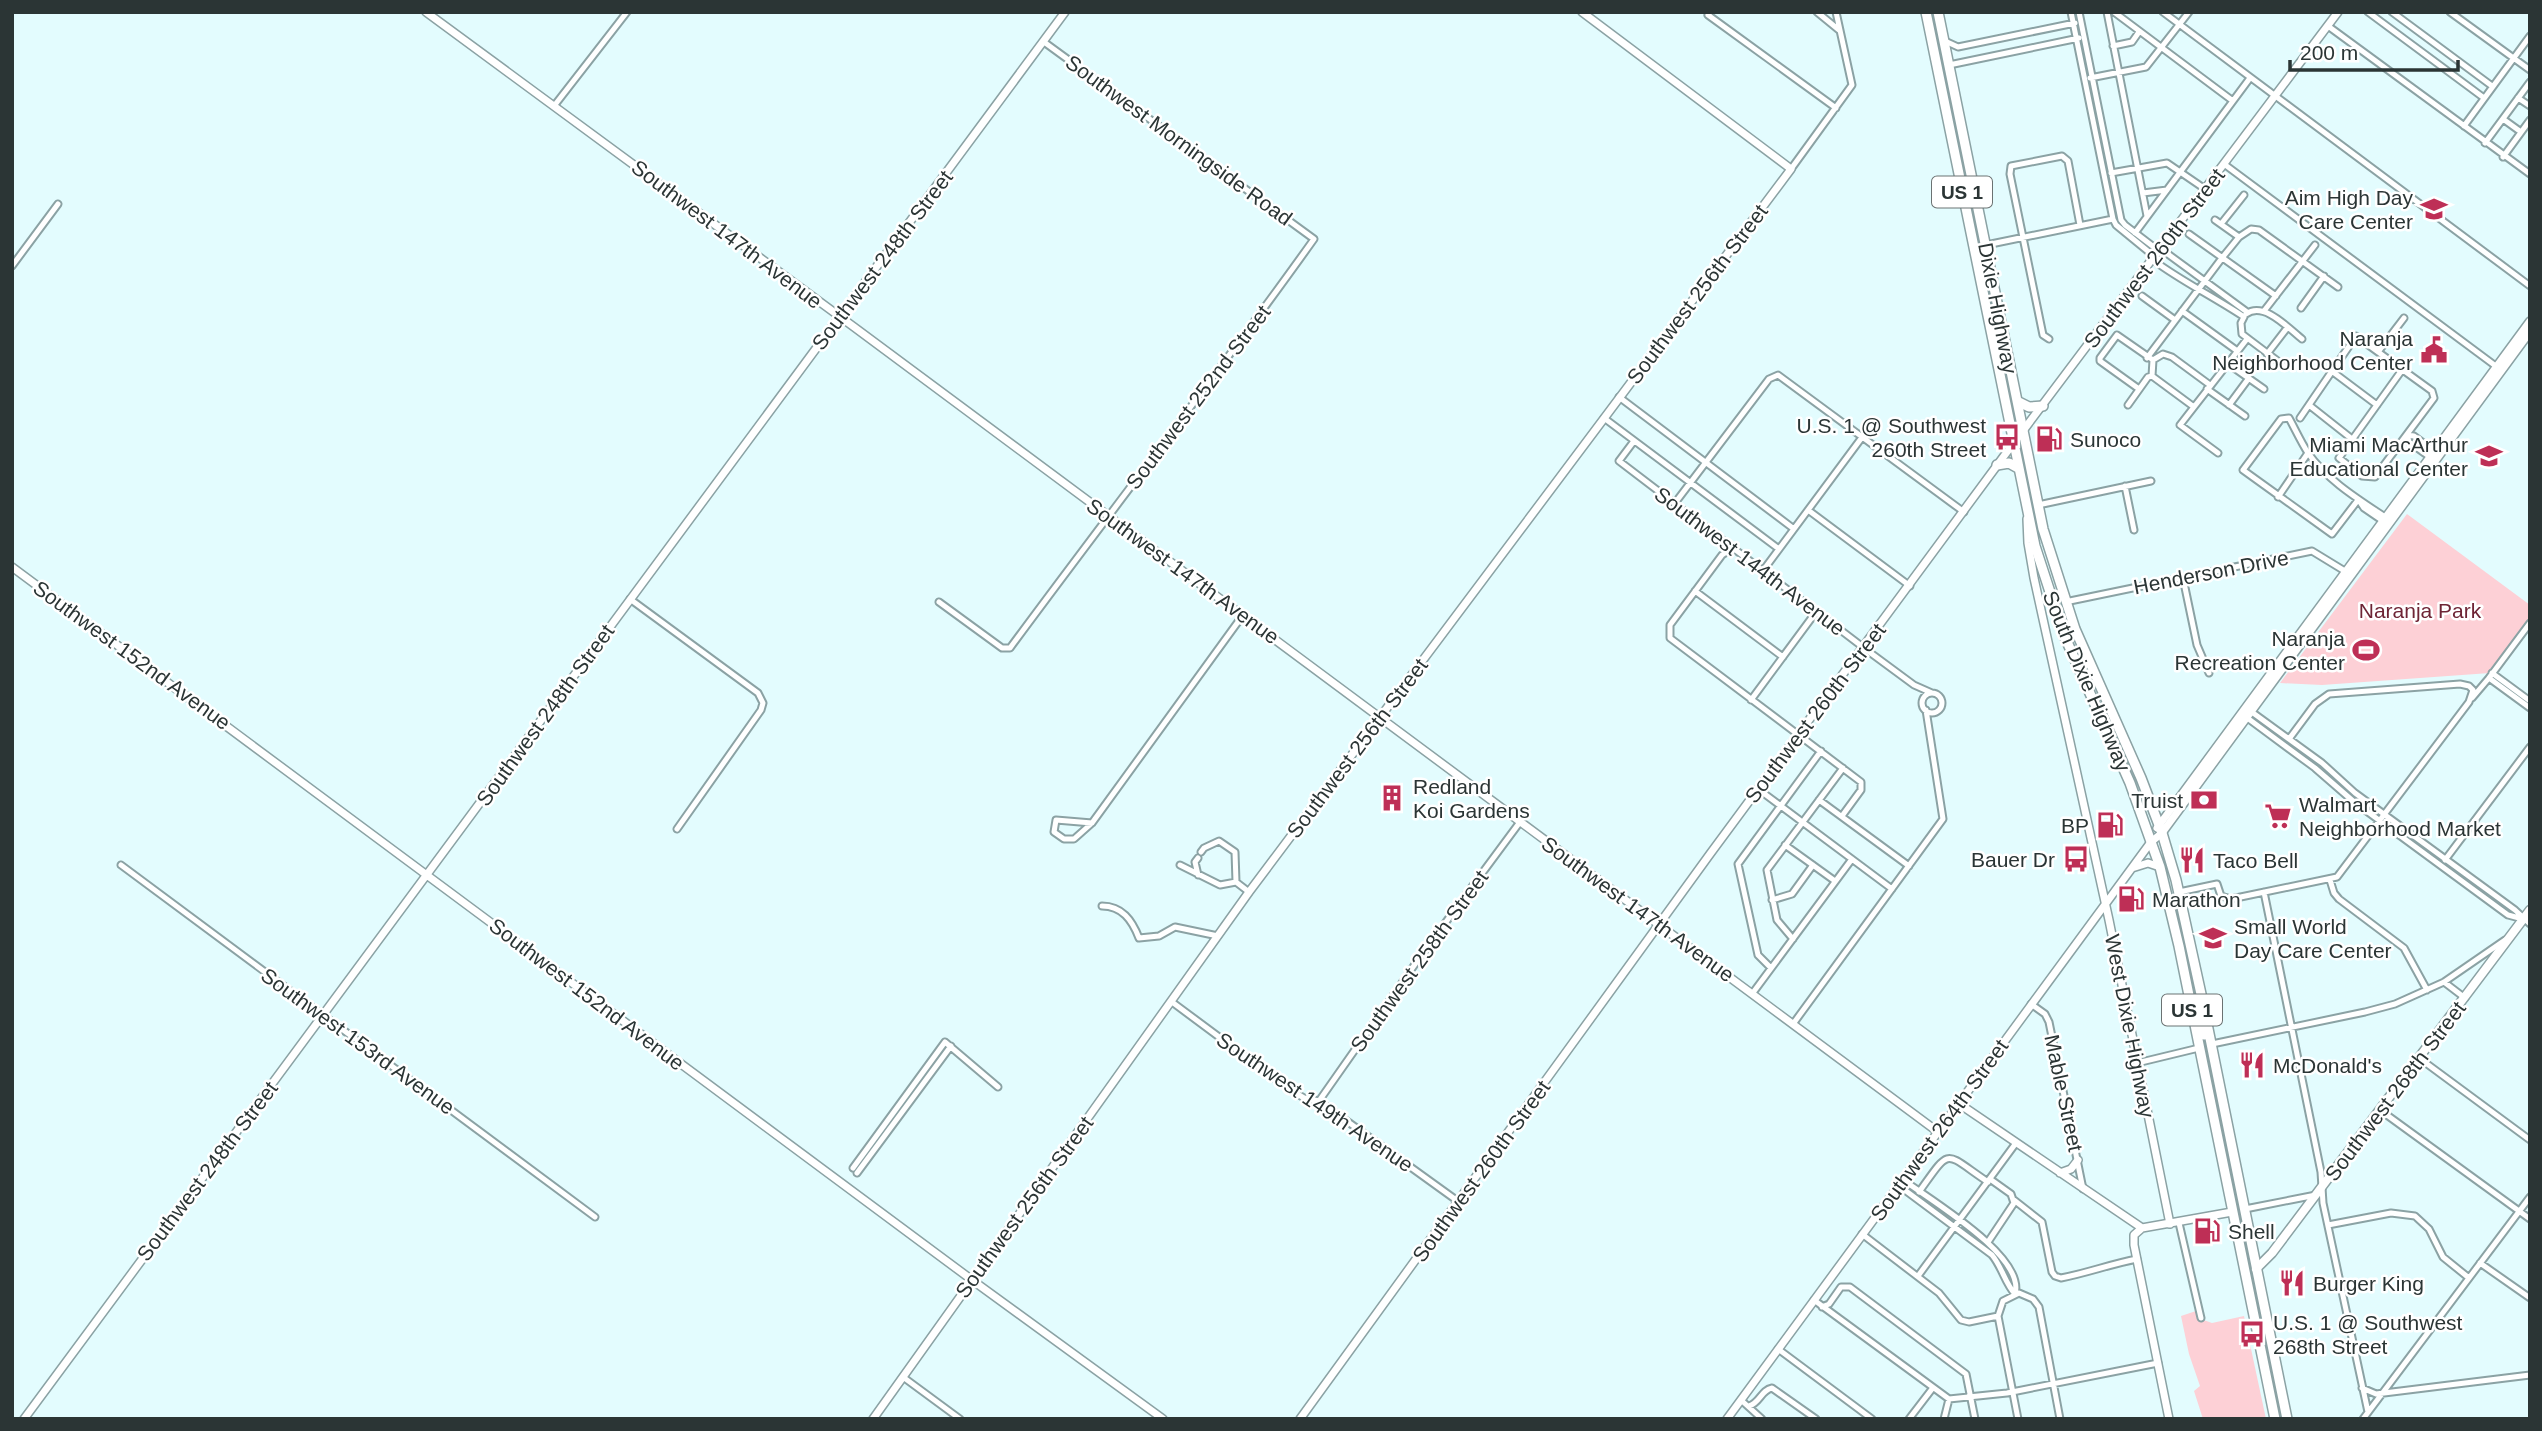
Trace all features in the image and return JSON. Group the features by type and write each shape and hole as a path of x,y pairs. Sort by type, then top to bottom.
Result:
{"highway":[{"name":"Dixie Highway","path":"1926,12 2027,515"},
{"name":"Dixie Highway","path":"1938,12 2038,505 2048,549 2065,602"},
{"path":"2017,401 2029,407 2043,406"},
{"path":"1997,465 2009,463 2018,468"},
{"name":"South Dixie Highway","path":"2027,515 2053,607 2119,758 2160,867 2274,1419"},
{"path":"2053,607 2065,602"},
{"name":"South Dixie Highway","path":"2065,602 2160,828 2179,892 2287,1419"},
{"path":"2184,975 2194,993 2203,1033 2212,1044"},
{"path":"2199,1048 2208,1060 2215,1096 2224,1110"},
{"path":"2232,1212 2240,1221 2248,1259 2256,1269 2249,1292 2257,1299 2267,1343 2274,1350"},
{"path":"2272,1408 2277,1410 2281,1419"}],"main road":[{"name":"Southwest 268th Street","path":"2256,1269 2272,1254 2511,935 2526,922 2530,910"}],"street":[{"name":"Southwest 147th Avenue","path":"426,12 1380,716 1938,1132"},
{"path":"554,106 627,12"},
{"name":"Southwest 248th Street","path":"24,1419 1065,12"},
{"path":"1582,12 1791,169"},
{"path":"1817,12 1840,30"},
{"path":"1836,12 1840,30"},
{"path":"2071,12 2113,219 2124,232 2157,254 2205,280 2245,315"},
{"path":"2079,12 2121,220 2177,277 2245,315 2264,311 2315,246"},
{"path":"2106,12 2147,216"},
{"path":"2114,12 2233,101"},
{"path":"2163,12 2443,223 2529,283"},
{"path":"2085,79 2146,67 2189,12"},
{"name":"Southwest 260th Street","path":"1300,1419 1997,465 2338,12"},
{"path":"2368,12 2483,98"},
{"path":"2392,12 2492,86"},
{"path":"2450,12 2530,70"},
{"path":"1709,14 1836,107"},
{"path":"1944,40 1958,47 2081,23"},
{"path":"2328,26 2527,173 2530,164"},
{"name":"Southwest 256th Street","path":"873,1419 1249,892 1852,85 1840,30"},
{"path":"2113,46 2132,42 2139,32"},
{"path":"2464,126 2530,36"},
{"path":"1949,65 2084,37"},
{"name":"Southwest Morningside Road","path":"1044,42 1314,239"},
{"path":"2135,233 2250,78"},
{"path":"2485,143 2530,82"},
{"path":"2518,98 2530,106"},
{"path":"2503,119 2521,132"},
{"path":"2503,156 2530,120"},
{"path":"2049,339 2043,335 2010,174 2011,166 2062,156 2068,161 2080,225"},
{"path":"2111,173 2166,163 2205,189"},
{"path":"2224,164 2499,368"},
{"path":"2143,193 2167,190"},
{"path":"2221,224 2244,195"},
{"path":"12,266 58,204"},
{"path":"1985,245 2113,219"},
{"path":"2215,220 2239,237"},
{"path":"2193,407 2152,376 2150,359 2175,320 2239,237 2251,229 2259,230 2338,287"},
{"path":"2189,234 2276,296"},
{"name":"Southwest 252nd Street","path":"939,602 1002,648 1010,648 1242,340 1314,239"},
{"path":"2301,308 2324,276"},
{"path":"2142,296 2175,320"},
{"path":"2222,302 2226,296"},
{"path":"2182,311 2236,350"},
{"path":"2264,311 2302,340"},
{"path":"2245,315 2241,331 2247,339 2283,365"},
{"path":"2378,352 2404,318"},
{"name":"Southwest 264th Street","path":"1727,1419 2499,368 2530,321"},
{"path":"2267,354 2287,328"},
{"name":"Southwest 264th Street","path":"2348,573 2432,454 2530,332"},
{"path":"2139,389 2100,361 2100,358 2117,335 2150,359"},
{"path":"2300,418 2356,336 2432,391 2434,398 2375,477 2362,476 2339,458 2402,370"},
{"path":"2218,453 2180,425 2247,339"},
{"path":"2150,359 2163,354 2172,357 2245,416"},
{"path":"2227,363 2264,389"},
{"path":"2333,372 2377,405"},
{"path":"1675,503 1769,379 1775,375 1783,377 1964,512"},
{"path":"2128,405 2148,377 2152,376"},
{"path":"2229,405 2249,378"},
{"path":"1619,397 1794,528"},
{"path":"2309,405 2352,439"},
{"path":"1604,418 1779,549"},
{"path":"2358,500 2333,534 2243,470 2281,419 2289,418 2308,453 2325,472 2384,519"},
{"path":"2407,435 2432,454"},
{"path":"1762,572 1863,436"},
{"name":"Southwest 144th Avenue","path":"1634,441 1619,461 1864,648 1914,685 1932,693"},
{"path":"2278,497 2308,453"},
{"path":"2038,505 2151,481"},
{"path":"2125,486 2134,530"},
{"path":"1808,510 1910,586"},
{"name":"West Dixie Highway","path":"2027,515 2028,543 2044,622 2137,1063 2175,1224"},
{"path":"1733,550 1722,555 1670,625 1670,638 1859,780 1862,786 1842,817"},
{"name":"Henderson Drive","path":"2065,602 2312,551 2348,573"},
{"name":"Southwest 152nd Avenue","path":"12,567 1163,1419"},
{"path":"2183,578 2197,645 2209,673"},
{"path":"1695,591 1783,657"},
{"path":"630,599 758,692 762,703 761,710 677,829"},
{"path":"2044,622 2053,607"},
{"path":"1751,700 1816,612"},
{"path":"1092,823 1056,820 1054,832 1064,839 1074,839 1092,823 1243,615"},
{"path":"2179,892 2217,884 2219,893 2226,899 2330,880 2340,875 2530,623"},
{"path":"2491,675 2530,701"},
{"path":"2491,675 2530,708"},
{"path":"2289,739 2315,704 2325,696 2460,684 2473,690 2472,698"},
{"name":"Southwest 144th Avenue","path":"1914,685 1922,702"},
{"path":"1793,1024 1940,824 1943,816 1930,729 1922,702 1924,697 1932,693 1938,694 1942,701 1940,709 1935,712 1930,729"},
{"path":"1926,710 1935,712"},
{"path":"2246,712 2289,739 2385,814 2515,909 2526,922"},
{"path":"2246,712 2353,801 2508,915 2526,922"},
{"path":"2441,865 2530,747"},
{"path":"1771,968 1758,955 1738,868 1740,860 1821,751"},
{"path":"1793,939 1778,923 1767,870 1843,768"},
{"path":"1758,789 1892,889"},
{"path":"1819,800 1909,866"},
{"name":"Southwest 258th Street","path":"1320,1101 1420,957 1520,822"},
{"path":"1198,875 1195,862 1204,848 1219,841 1235,852 1236,882"},
{"path":"1785,845 1835,881"},
{"path":"1752,993 1852,859"},
{"path":"2132,868 2148,863 2160,867"},
{"name":"Southwest 153rd Avenue","path":"121,865 595,1217"},
{"path":"1180,865 1220,885 1236,882 1249,892"},
{"path":"1772,900 1792,894 1813,865"},
{"path":"2330,880 2339,900 2404,948 2427,990"},
{"path":"2264,892 2292,1028 2319,1191 2368,1412"},
{"path":"1102,906 1121,910 1134,924 1139,937 1159,936 1174,927 1218,936"},
{"path":"2212,1044 2378,1009 2444,982 2511,935"},
{"path":"2444,982 2465,998"},
{"name":"Southwest 149th Avenue","path":"1172,1002 1289,1089 1304,1098 1320,1101 1459,1202"},
{"name":"Mable Street","path":"2031,1004 2043,1012 2049,1022 2083,1189"},
{"path":"855,1170 951,1046 998,1087"},
{"path":"2137,1063 2199,1048"},
{"path":"2419,1058 2530,1140"},
{"path":"1958,1103 2142,1228"},
{"path":"2380,1110 2530,1219"},
{"path":"1918,1276 2016,1143"},
{"path":"1919,1192 1942,1160 1955,1158 2008,1192 2042,1222 2052,1272 2057,1277 2091,1272 2106,1265 2137,1259"},
{"path":"2060,1173 2071,1169 2078,1160"},
{"path":"1900,1182 1919,1192 1988,1242 2012,1270 2017,1286 2015,1294 2001,1304 1998,1316 2018,1419"},
{"path":"1900,1182 1994,1258 2015,1294 2031,1298 2039,1307 2060,1419"},
{"path":"2245,1209 2319,1191"},
{"path":"2363,1419 2530,1197"},
{"path":"1988,1242 2012,1209 2014,1200"},
{"path":"2169,1419 2133,1237 2142,1228 2232,1212"},
{"path":"2328,1225 2391,1213 2415,1216 2429,1229 2443,1256 2469,1278"},
{"path":"2175,1224 2201,1318"},
{"path":"1862,1234 1947,1300 1963,1321 1998,1316"},
{"path":"2480,1263 2530,1298"},
{"path":"1822,1307 1829,1304 1842,1287 1850,1287 1966,1374 1975,1419"},
{"path":"1814,1300 1949,1399 2012,1392 2158,1363"},
{"path":"1778,1349 1872,1419"},
{"path":"2362,1388 2372,1394 2530,1375"},
{"path":"903,1377 960,1419"},
{"path":"1749,1406 1756,1403 1767,1389 1772,1388 1816,1419"},
{"path":"1909,1419 1932,1389"},
{"path":"1944,1419 1949,1399"},
{"path":"1741,1400 1762,1419"}],"green space":[{"name":"Naranja Park","path":"2407,514 2530,605 2530,619 2490,673 2322,685 2280,683"},
{"path":"2196,1311 2198,1318 2212,1323 2244,1316 2266,1419 2203,1419 2194,1391 2200,1386 2189,1354 2181,1316"}],"place":[{"name":"Aim High Day Care Center","path":"2434,209"},
{"name":"Naranja Neighborhood Center","path":"2434,350"},
{"name":"U.S. 1 @ Southwest 260th Street","path":"2007,437"},
{"name":"Sunoco","path":"2049,439"},
{"name":"Miami MacArthur Educational Center","path":"2489,456"},
{"name":"Naranja Recreation Center","path":"2366,650"},
{"name":"Redland Koi Gardens","path":"1392,798"},
{"name":"Truist","path":"2204,800"},
{"name":"Walmart Neighborhood Market","path":"2278,816"},
{"name":"BP","path":"2110,825"},
{"name":"Bauer Dr","path":"2076,859"},
{"name":"Taco Bell","path":"2192,860"},
{"name":"Marathon","path":"2131,899"},
{"name":"Small World Day Care Center","path":"2213,938"},
{"name":"McDonald's","path":"2252,1065"},
{"name":"Shell","path":"2207,1231"},
{"name":"Burger King","path":"2292,1283"},
{"name":"U.S. 1 @ Southwest 268th Street","path":"2252,1334"}]}
